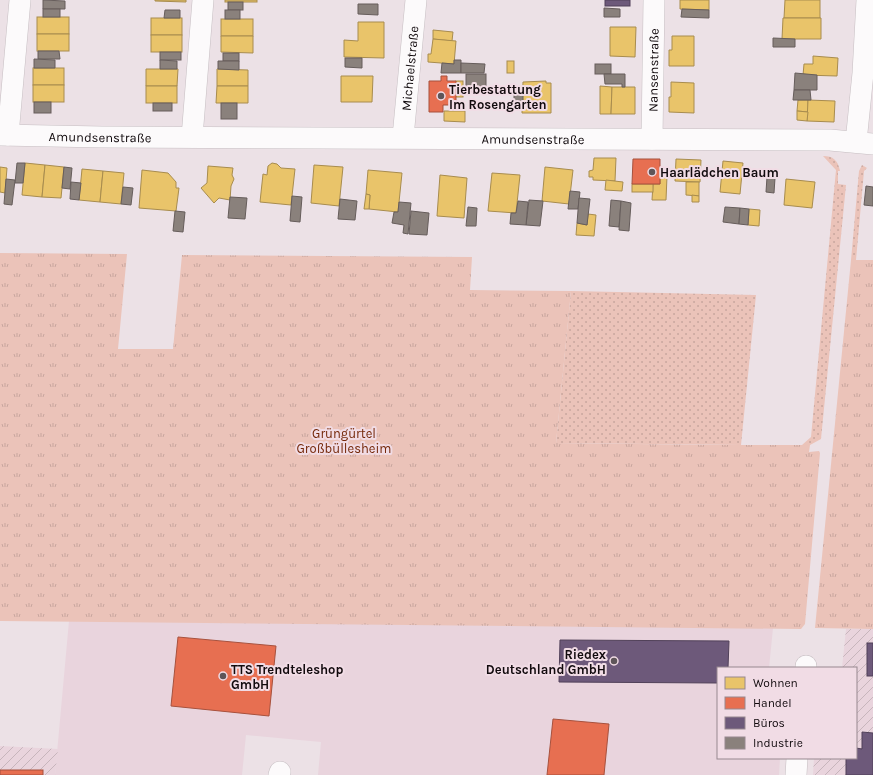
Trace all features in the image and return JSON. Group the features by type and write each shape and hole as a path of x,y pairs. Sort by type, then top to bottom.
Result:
{"street":[{"name":"Amundsenstraße","path":"20,0 4,135 830,140 864,143"},
{"path":"192,137 203,0"},
{"name":"Michaelstraße","path":"403,137 416,0"},
{"name":"Nansenstraße","path":"652,139 654,0"},
{"path":"864,143 864,73 867,0"},
{"path":"796,775 797,759"}],"shaded area":[{"path":"69,621 773,628 769,667 717,667 717,759 780,759 779,775 318,775 321,742 246,735 242,775 55,775"},
{"path":"846,629 873,629 873,775 813,775 814,759 857,759 857,667 842,667"},
{"path":"0,746 58,749 55,775 0,775"}],"green space":[{"path":"823,156 830,157 836,161 840,171 838,171 838,184 846,185 821,439 810,445 802,445 811,437 836,170"},
{"path":"862,165 867,168 864,171 856,260 851,260 859,171"},
{"name":"Grüngürtel Großbüllesheim","path":"0,253 127,254 118,349 173,349 182,255 472,257 470,290 571,291 556,443 810,445 809,452 819,451 805,624 801,629 0,621"},
{"path":"851,260 873,260 873,629 815,628"},
{"path":"571,291 756,295 741,445 556,443"}],"building: Wohnen":[{"path":"186,0 186,2 155,1"},
{"path":"225,0 257,0 257,2 225,2"},
{"path":"680,0 709,0 709,10 680,9"},
{"path":"785,0 820,0 820,18 784,18"},
{"path":"37,17 69,17 69,34 37,34"},
{"path":"151,18 182,18 182,35 151,35"},
{"path":"783,18 821,18 821,39 782,39"},
{"path":"221,19 253,19 253,36 221,36"},
{"path":"358,22 384,22 384,58 344,57 344,40 358,41"},
{"path":"610,27 636,27 635,57 610,56"},
{"path":"433,30 453,32 452,41 433,39"},
{"path":"37,34 69,34 69,51 37,51"},
{"path":"151,35 182,35 182,52 151,52"},
{"path":"221,36 253,36 253,53 221,52"},
{"path":"672,36 694,36 694,66 669,66 669,50 672,50"},
{"path":"433,39 456,41 454,64 428,62 428,54 431,54"},
{"path":"813,56 838,58 837,76 803,75 804,64 813,64"},
{"path":"507,61 514,61 514,73 507,73"},
{"path":"33,68 64,68 64,85 33,85"},
{"path":"146,69 178,69 177,86 146,86"},
{"path":"217,69 248,70 248,86 217,86"},
{"path":"341,76 373,76 372,102 341,102"},
{"path":"456,81 463,81 463,97 456,97"},
{"path":"546,81 546,83 551,83 551,113 522,113 523,82"},
{"path":"671,82 694,83 694,113 669,112"},
{"path":"33,85 64,85 64,102 33,102"},
{"path":"146,86 177,86 177,103 146,103"},
{"path":"217,86 248,86 248,103 216,103"},
{"path":"600,86 612,87 611,114 600,114"},
{"path":"612,87 635,87 635,114 611,114"},
{"path":"798,100 808,100 808,112 797,111"},
{"path":"808,100 835,101 834,122 807,121"},
{"path":"444,111 465,111 465,122 444,121"},
{"path":"797,111 808,112 807,121 797,120"},
{"path":"594,158 616,158 615,181 593,180 593,177 589,177 589,171 593,170"},
{"path":"676,159 701,160 700,182 675,181"},
{"path":"723,161 743,163 740,194 720,192"},
{"path":"25,163 45,165 42,197 22,195"},
{"path":"272,163 277,164 281,168 295,169 291,205 260,202 263,174 267,175 268,166"},
{"path":"45,165 64,167 61,198 42,197"},
{"path":"314,165 343,167 339,206 311,203"},
{"path":"208,166 233,168 232,175 234,179 231,186 230,200 219,198 214,203 201,188 207,183"},
{"path":"0,167 7,168 5,193 0,192"},
{"path":"545,167 573,170 569,204 542,201"},
{"path":"82,169 103,171 100,202 79,200"},
{"path":"142,170 168,173 176,182 176,188 179,188 176,211 139,208"},
{"path":"368,170 402,173 398,212 369,209 370,195 366,194"},
{"path":"660,170 667,170 667,176 660,175"},
{"path":"103,171 124,173 121,204 100,202"},
{"path":"492,173 520,175 516,213 488,211"},
{"path":"440,175 467,178 464,218 437,216"},
{"path":"660,175 667,176 666,200 652,200 653,184 660,184"},
{"path":"786,179 815,182 812,208 784,205"},
{"path":"606,180 623,182 622,191 605,190"},
{"path":"686,182 699,182 699,196 686,195"},
{"path":"632,184 653,184 653,192 632,192"},
{"path":"366,194 370,195 369,209 364,209"},
{"path":"692,195 699,196 699,202 692,202"},
{"path":"749,209 760,210 759,226 748,225"},
{"path":"588,214 596,215 594,236 576,235 577,223 587,225"}],"building: Handel":[{"path":"441,76 447,76 447,81 456,81 456,105 443,105 443,112 429,112 429,81 441,81"},
{"path":"633,159 660,159 660,184 632,184"},
{"name":"TTS Trendteleshop GmbH","path":"178,637 276,646 269,716 171,706"},
{"path":"553,719 609,724 604,775 547,775"},
{"path":"0,770 43,770 43,775 0,775"}],"building: Büros":[{"path":"605,0 630,0 630,6 605,6"},
{"path":"560,640 729,641 728,667 717,667 717,683 559,682"},
{"path":"867,643 873,643 873,676 867,676"},
{"path":"862,732 873,733 873,775 846,775 846,759 857,759 857,748 862,749"}],"building: Industrie":[{"path":"43,0 65,1 65,9 43,9"},
{"path":"228,2 243,2 243,10 228,10"},
{"path":"358,4 378,4 378,15 358,14"},
{"path":"604,8 620,9 620,17 604,17"},
{"path":"43,9 60,9 60,17 43,17"},
{"path":"682,9 709,10 709,18 681,17"},
{"path":"165,10 180,10 180,18 164,18"},
{"path":"225,10 240,10 240,19 225,19"},
{"path":"773,38 795,39 795,47 773,47"},
{"path":"38,51 59,51 60,59 38,59"},
{"path":"160,52 181,52 181,60 160,60"},
{"path":"223,53 239,53 239,61 223,61"},
{"path":"345,58 362,58 362,68 345,67"},
{"path":"34,59 55,60 55,68 34,68"},
{"path":"160,60 177,61 177,69 160,69"},
{"path":"454,60 461,60 461,73 441,73 442,63 454,64"},
{"path":"218,61 239,61 239,70 218,69"},
{"path":"461,63 485,64 484,73 461,73"},
{"path":"595,64 611,64 611,74 595,74"},
{"path":"795,73 817,75 817,90 794,90"},
{"path":"466,74 486,74 486,92 466,92"},
{"path":"604,74 625,74 625,87 622,87 622,84 605,84"},
{"path":"794,90 810,90 811,100 793,100"},
{"path":"514,92 523,92 523,108 514,108"},
{"path":"34,102 51,102 51,113 34,113"},
{"path":"153,103 172,103 172,111 153,111"},
{"path":"221,103 237,103 237,119 221,119"},
{"path":"17,163 25,163 23,183 15,183"},
{"path":"64,167 72,168 70,189 62,188"},
{"path":"767,177 775,178 774,193 766,192"},
{"path":"6,179 15,180 12,205 4,204"},
{"path":"71,182 81,183 79,200 70,199"},
{"path":"866,186 873,187 873,206 864,205"},
{"path":"123,187 133,188 131,205 121,204"},
{"path":"570,191 580,192 578,209 568,209"},
{"path":"292,196 302,197 300,222 290,221"},
{"path":"230,197 247,198 245,219 228,218"},
{"path":"579,198 590,199 587,225 577,223"},
{"path":"340,199 357,201 355,220 338,219"},
{"path":"529,200 543,201 540,226 526,225"},
{"path":"611,200 621,201 619,227 609,226"},
{"path":"518,201 528,202 526,225 510,224 511,213 516,213"},
{"path":"621,201 631,203 629,231 619,230"},
{"path":"399,202 411,203 408,234 403,233 404,225 392,223 394,212 398,212"},
{"path":"468,207 477,208 476,226 466,226"},
{"path":"725,207 740,208 739,224 723,222"},
{"path":"740,208 749,209 748,225 739,224"},
{"path":"175,211 185,212 183,232 173,231"},
{"path":"411,211 429,213 427,235 409,234"}],"place":[{"name":"Tierbestattung Im Rosengarten","path":"441,96"},
{"name":"Haarlädchen Baum","path":"652,172"},
{"name":"Riedex Deutschland GmbH","path":"614,661"},
{"name":"TTS Trendteleshop GmbH","path":"223,676"}]}
